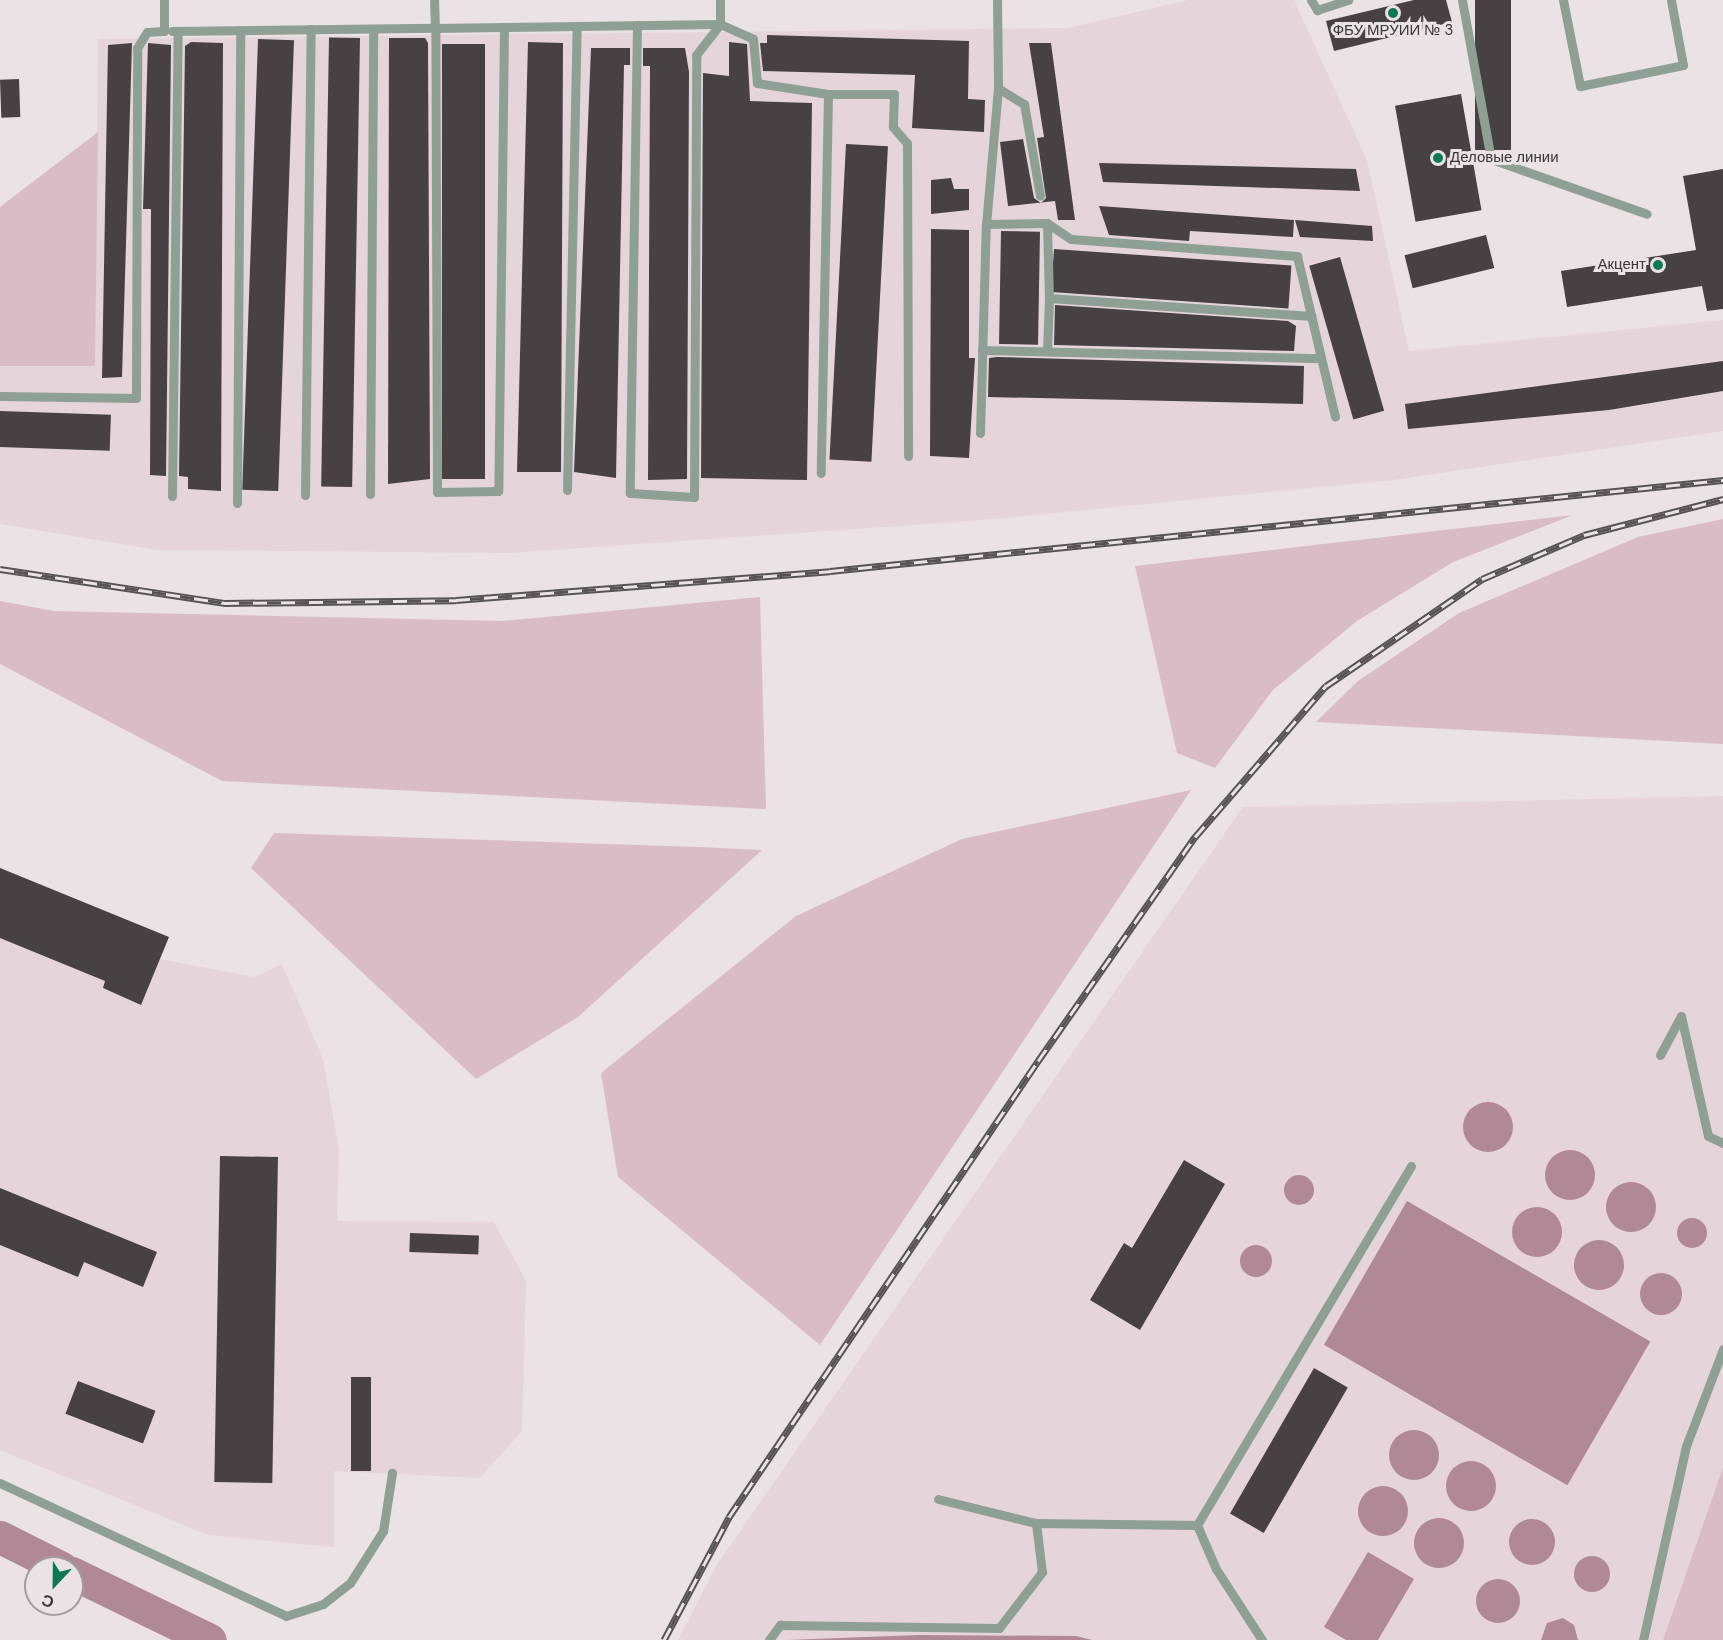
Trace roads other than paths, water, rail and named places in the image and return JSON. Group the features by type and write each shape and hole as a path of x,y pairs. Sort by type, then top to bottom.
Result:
{"lane":[{"path":"164,0 164,31"},
{"path":"434,0 437,492 498,491 504,27"},
{"path":"637,25 630,493 694,497 696,55 720,24 720,0"},
{"path":"980,434 986,224 998,88 997,0"},
{"path":"1311,0 1317,10 1348,0"},
{"path":"1462,0 1491,159 1647,214"},
{"path":"1563,0 1580,86 1683,65 1671,0"},
{"path":"0,396 136,398 137,48 147,32 720,24 753,39 757,83 828,94 894,94 892,127 907,143 908,456"},
{"path":"567,490 577,26"},
{"path":"305,495 311,29"},
{"path":"370,494 373,29"},
{"path":"237,503 240,30"},
{"path":"172,496 178,31"},
{"path":"998,88 1024,104 1040,196"},
{"path":"821,474 828,94"},
{"path":"986,224 1047,223 1071,240 1297,256 1335,417"},
{"path":"1047,223 1049,298 1047,351"},
{"path":"1049,298 1311,316"},
{"path":"982,350 1321,358"},
{"path":"1660,1055 1681,1016 1708,1136 1723,1143"},
{"path":"1197,1525 1411,1166"},
{"path":"1643,1640 1686,1446 1723,1349"},
{"path":"0,1483 286,1616 323,1604 350,1583 383,1531 392,1473"},
{"path":"938,1499 1036,1523 1197,1525"},
{"path":"769,1640 780,1625 999,1628 1042,1572 1036,1523"},
{"path":"1197,1525 1216,1569 1262,1640"}],"waterway":[{"path":"0,1537 38,1556"},
{"path":"84,1579 210,1640"}],"railway":[{"path":"0,569 225,603 456,600 830,571 1723,480"},
{"path":"664,1640 729,1517 1038,1061 1195,837 1326,686 1482,579 1584,535 1723,499"}],"place":[{"name":"ФБУ МРУИИ № 3","path":"1393,13"},
{"name":"Деловые линии","path":"1438,158"},
{"name":"Акцент","path":"1658,265"}]}
